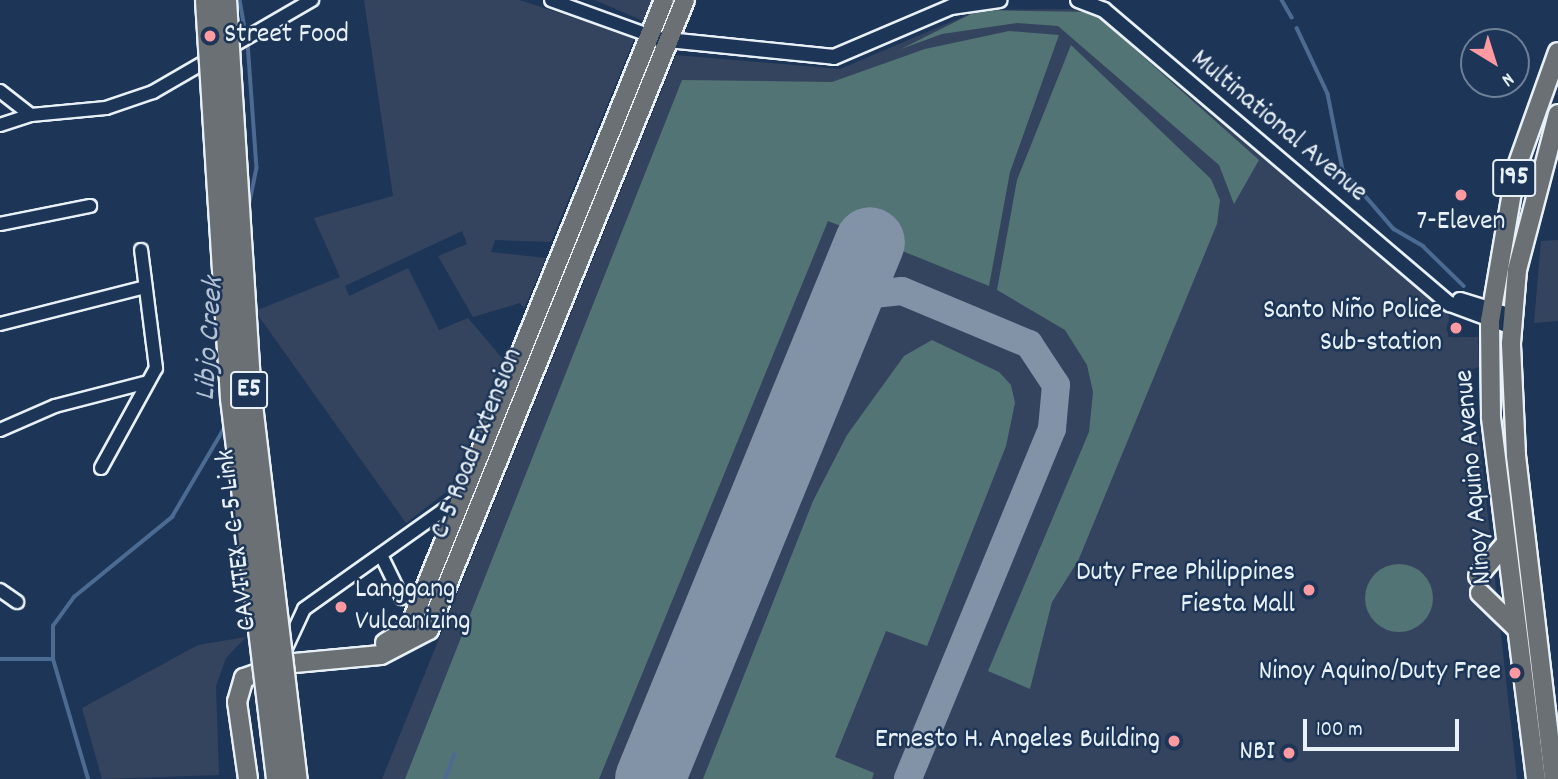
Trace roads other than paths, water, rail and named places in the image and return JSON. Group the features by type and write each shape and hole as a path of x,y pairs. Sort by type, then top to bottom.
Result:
{"highway":[{"name":"CAVITEX–C-5 Link","path":"208,0 231,398 277,779"},
{"name":"CAVITEX–C-5 Link","path":"225,0 250,397 296,779"}],"main road":[{"name":"C-5 Road Extension","path":"237,779 230,680 246,663 283,654 361,648 405,634 664,0"},
{"name":"C-5 Road Extension","path":"248,779 237,702 244,678 284,664 381,655 429,630 669,45 685,0"},
{"name":"Ninoy Aquino Avenue","path":"1536,779 1546,730 1517,630 1491,417 1491,315 1516,169 1558,52"},
{"name":"Ninoy Aquino Avenue","path":"1554,779 1546,730 1516,454 1512,321 1529,210 1558,114"},
{"path":"1506,544 1479,584 1517,630"}],"street":[{"path":"208,0 220,54"},
{"path":"0,125 31,115 69,116 115,105 220,54 312,0"},
{"path":"551,0 669,45 834,57 951,7 1000,0"},
{"name":"Multinational Avenue","path":"1078,0 1104,10 1445,297 1512,321"},
{"path":"0,91 31,115"},
{"path":"0,224 90,206"},
{"path":"101,468 148,382 157,348 141,250"},
{"path":"0,324 145,287"},
{"path":"0,430 55,406 148,382"},
{"path":"283,654 304,609 464,495"},
{"path":"381,555 402,598"},
{"path":"0,590 17,602"}],"waterway":[{"name":"Libjo Creek","path":"240,0 246,35"},
{"path":"1282,0 1292,17"},
{"path":"1297,28 1328,94 1343,170 1394,229 1423,246 1464,286"},
{"name":"Libjo Creek","path":"248,43 257,168 248,212"},
{"name":"Libjo Creek","path":"88,779 53,659 53,626 74,597 172,517 225,427"},
{"path":"0,659 53,659"},
{"path":"445,779 454,755"}],"place":[{"name":"Street Food","path":"210,36"},
{"name":"7-Eleven","path":"1461,195"},
{"name":"Santo Niño Police Sub-station","path":"1456,328"},
{"name":"Duty Free Philippines Fiesta Mall","path":"1309,590"},
{"name":"Langgang Vulcanizing","path":"341,607"},
{"name":"Ninoy Aquino/Duty Free","path":"1515,673"},
{"name":"Ernesto H. Angeles Building","path":"1174,741"},
{"name":"NBI","path":"1289,753"}]}
